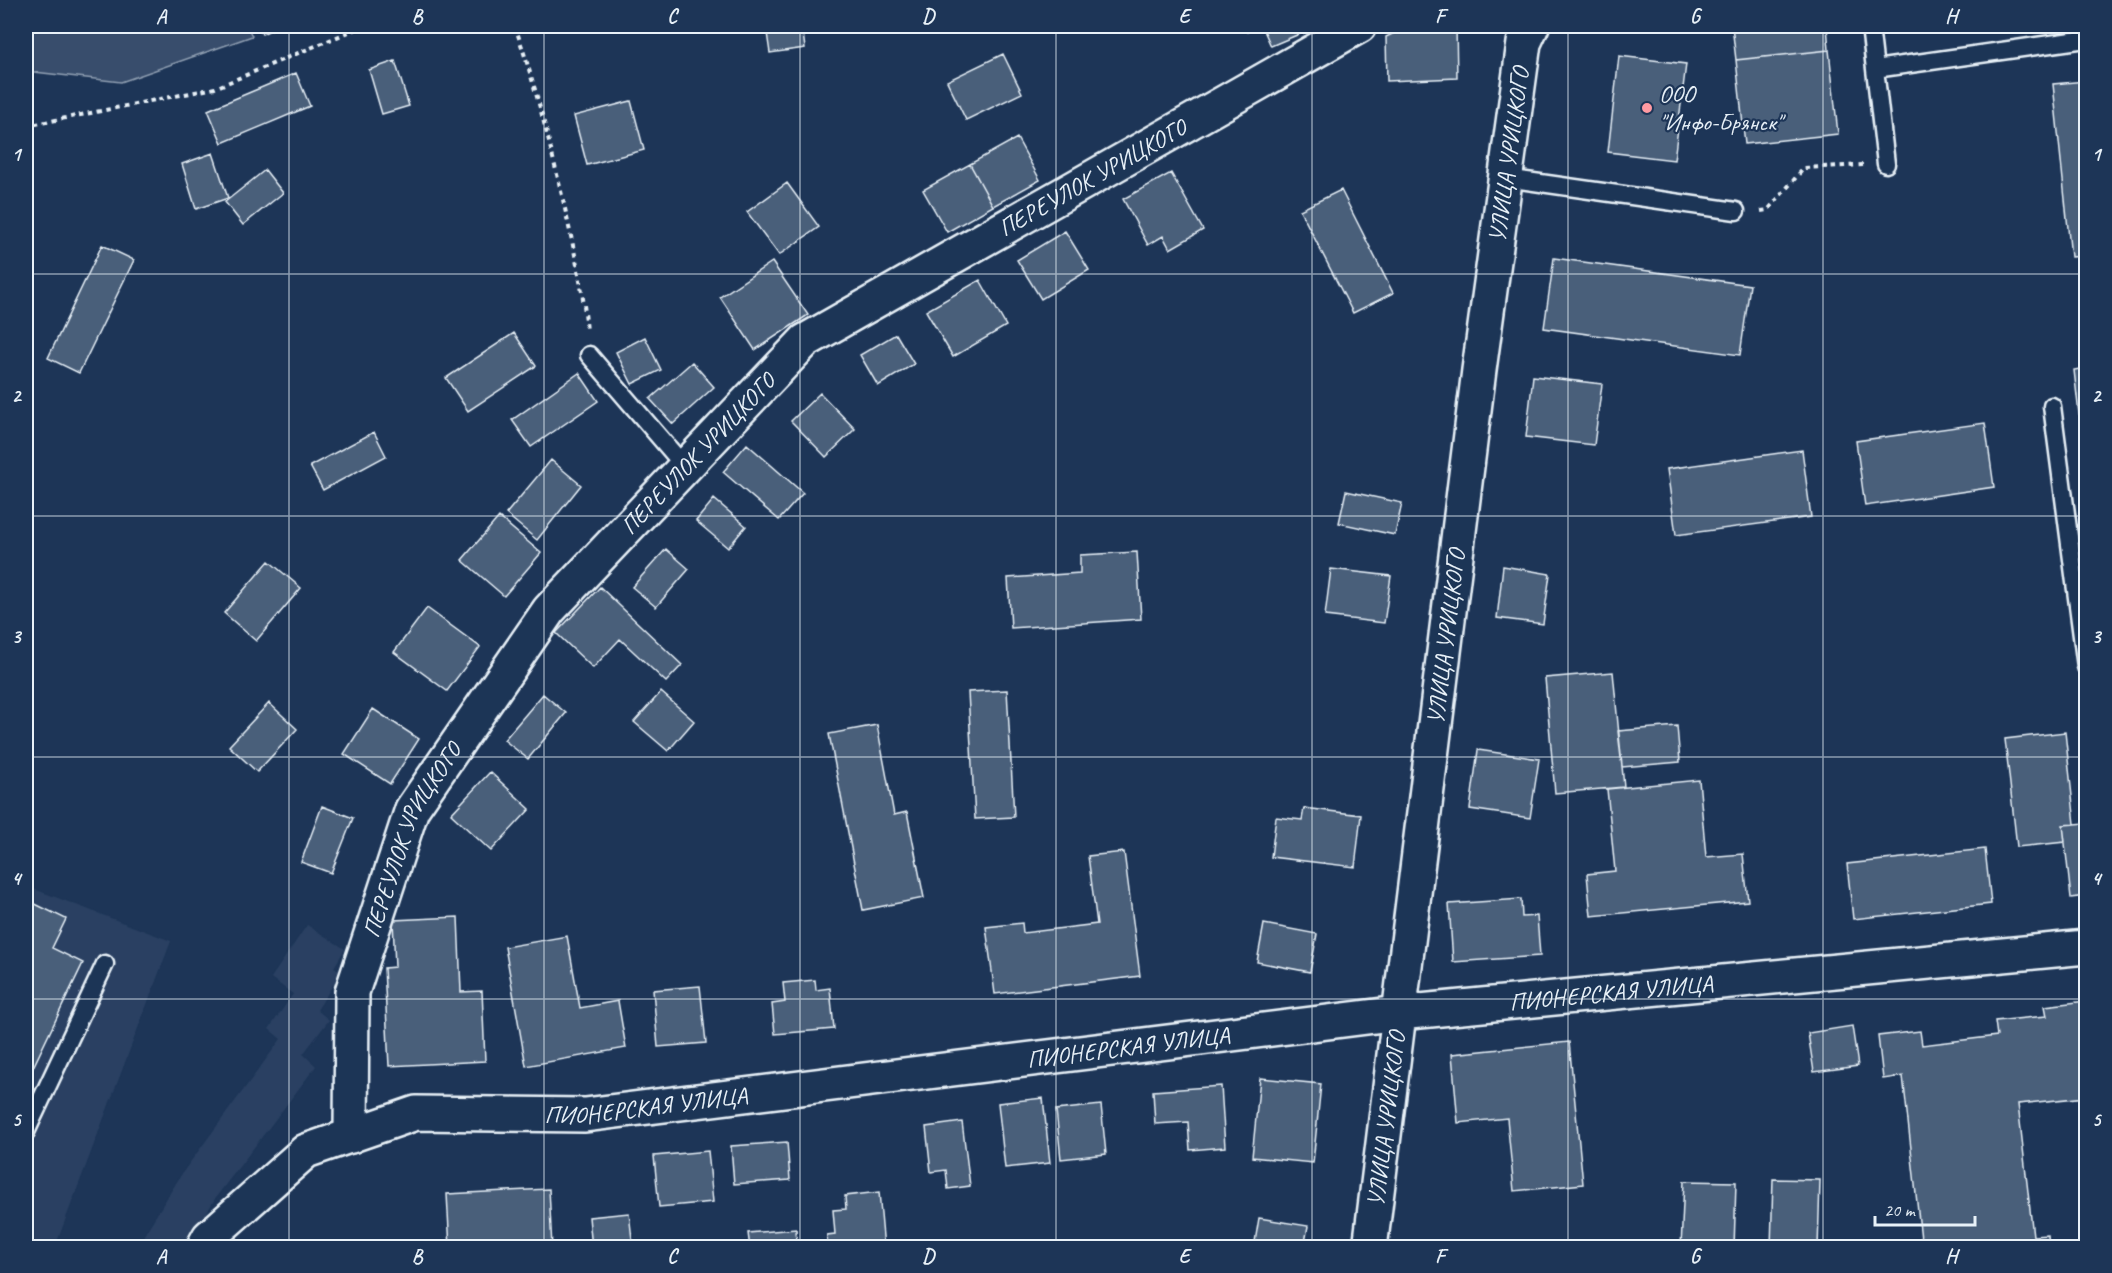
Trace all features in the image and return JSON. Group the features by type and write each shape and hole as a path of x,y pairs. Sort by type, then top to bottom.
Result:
{"street":[{"name":"ПЕРЕУЛОК УРИЦКОГО","path":"351,1136 352,992 412,809 549,610 805,341 1359,26"},
{"name":"УЛИЦА УРИЦКОГО","path":"1370,1248 1479,370 1524,43 1532,26"},
{"name":"ПИОНЕРСКАЯ УЛИЦА","path":"206,1242 306,1151 416,1113 585,1115 1399,1012 2086,947"}],"lane":[{"path":"1870,26 1886,164"},
{"path":"1875,69 2086,39"},
{"path":"1506,178 1736,212"},
{"path":"589,355 685,467"},
{"path":"2052,406 2086,666"},
{"path":"26,1132 105,964"}],"path":[{"path":"26,126 215,88 363,26"},
{"path":"515,26 537,94 583,290 589,355"},
{"path":"1736,212 1768,210 1804,168 1886,164"}],"shaded area":[{"path":"26,26 247,26 252,36 121,82 26,71"},
{"path":"26,886 171,941 55,1247 26,1247"},
{"path":"307,925 345,949 334,967 341,972 317,1010 329,1020 303,1054 316,1066 216,1197 186,1247 136,1248 183,1172 281,1039 269,1029 293,994 271,978"}],"building":[{"path":"258,26 279,26 262,34"},
{"path":"766,26 802,26 805,48 770,53"},
{"path":"1245,26 1261,26 1247,32"},
{"path":"1262,26 1301,26 1304,32 1271,46"},
{"path":"1409,26 1456,26 1457,78 1387,81 1386,37"},
{"path":"1732,26 1827,26 1829,50 1736,60"},
{"path":"1829,50 1838,134 1745,144 1736,60"},
{"path":"1003,54 1022,93 966,120 947,81"},
{"name":"ООО \"Инфо-Брянск\"","path":"1619,56 1686,64 1674,160 1608,152"},
{"path":"395,61 409,106 382,114 369,70"},
{"path":"296,73 310,106 222,143 208,110"},
{"path":"2086,81 2086,256 2071,257 2053,84"},
{"path":"631,101 644,150 587,165 574,116"},
{"path":"1017,138 1040,180 993,206 970,164"},
{"path":"213,153 228,198 196,209 182,164"},
{"path":"970,164 993,206 947,232 923,190"},
{"path":"265,170 283,193 243,225 225,202"},
{"path":"1171,173 1203,230 1170,249 1163,236 1148,245 1123,199"},
{"path":"787,183 819,227 779,255 747,212"},
{"path":"1341,190 1393,293 1353,313 1300,210"},
{"path":"1065,231 1089,270 1041,299 1017,260"},
{"path":"102,245 134,260 79,373 48,358"},
{"path":"1554,258 1750,285 1740,355 1544,328"},
{"path":"772,262 808,315 755,350 720,297"},
{"path":"980,280 1006,326 953,357 926,311"},
{"path":"514,333 536,366 468,411 446,378"},
{"path":"896,334 914,364 878,386 860,355"},
{"path":"645,337 661,370 632,384 616,352"},
{"path":"692,362 714,387 673,424 650,399"},
{"path":"2086,368 2086,414 2079,414 2074,370"},
{"path":"579,373 598,401 531,447 512,420"},
{"path":"1533,376 1602,384 1594,445 1526,437"},
{"path":"820,393 855,429 826,457 791,421"},
{"path":"1985,423 1994,487 1865,506 1856,441"},
{"path":"374,432 386,456 323,490 310,466"},
{"path":"747,444 803,493 779,520 723,472"},
{"path":"1802,450 1811,517 1676,535 1667,469"},
{"path":"551,460 581,485 537,540 506,514"},
{"path":"1346,491 1402,503 1395,535 1339,523"},
{"path":"714,499 746,526 728,548 696,521"},
{"path":"499,517 541,553 504,596 462,560"},
{"path":"666,549 689,569 656,607 632,587"},
{"path":"1137,552 1141,619 1011,628 1008,578 1080,573 1080,555"},
{"path":"269,561 301,588 256,641 224,613"},
{"path":"1503,566 1550,574 1543,624 1497,618"},
{"path":"1331,569 1391,576 1384,623 1325,616"},
{"path":"600,587 682,665 666,682 620,639 593,668 556,633"},
{"path":"427,608 480,647 447,691 394,652"},
{"path":"1613,672 1624,787 1555,793 1545,678"},
{"path":"1007,690 1014,817 975,819 968,692"},
{"path":"661,692 694,721 668,751 634,722"},
{"path":"543,694 566,713 528,759 504,740"},
{"path":"269,703 297,729 257,772 229,746"},
{"path":"373,709 419,739 390,784 344,754"},
{"path":"877,725 894,815 907,812 924,898 863,910 829,734"},
{"path":"1677,726 1680,762 1622,767 1618,731"},
{"path":"2065,732 2075,824 2063,825 2065,842 2017,847 2005,739"},
{"path":"1478,750 1539,759 1530,818 1470,809"},
{"path":"490,772 530,809 491,851 451,814"},
{"path":"1699,780 1706,857 1743,854 1748,901 1591,916 1587,874 1615,871 1607,789"},
{"path":"322,806 353,818 331,873 301,862"},
{"path":"1304,808 1361,815 1355,867 1271,857 1276,817 1302,820"},
{"path":"2086,823 2086,896 2071,898 2063,825"},
{"path":"1985,849 1991,904 1853,919 1847,864"},
{"path":"1124,852 1140,976 995,994 986,927 1022,923 1023,933 1097,924 1088,856"},
{"path":"1521,899 1522,917 1537,916 1540,956 1453,962 1449,904"},
{"path":"27,900 66,919 52,948 83,963 26,1082"},
{"path":"458,917 461,992 482,991 485,1061 389,1066 384,968 395,967 393,920"},
{"path":"1264,924 1317,934 1310,972 1257,962"},
{"path":"567,936 580,1008 618,1001 626,1048 526,1066 505,947"},
{"path":"815,980 816,990 830,988 834,1029 775,1034 772,1004 785,1002 783,983"},
{"path":"700,986 706,1043 658,1047 653,990"},
{"path":"2086,1001 2086,1097 2018,1104 2033,1236 2048,1235 2049,1248 1922,1248 1903,1076 1883,1079 1878,1036 1920,1031 1922,1045 1997,1036 1995,1021 2047,1016 2045,1006"},
{"path":"1852,1026 1858,1066 1814,1072 1808,1033"},
{"path":"1569,1042 1583,1184 1514,1191 1507,1118 1458,1123 1452,1054"},
{"path":"1260,1078 1321,1084 1313,1163 1252,1157"},
{"path":"1221,1086 1225,1147 1190,1150 1188,1122 1155,1124 1153,1091"},
{"path":"1043,1098 1050,1163 1005,1168 998,1103"},
{"path":"1101,1105 1106,1154 1061,1159 1056,1110"},
{"path":"962,1122 970,1186 948,1189 946,1170 931,1172 926,1127"},
{"path":"787,1142 790,1180 734,1184 731,1146"},
{"path":"708,1151 713,1202 659,1207 654,1156"},
{"path":"1773,1179 1820,1180 1818,1248 1771,1248"},
{"path":"1684,1181 1736,1182 1734,1248 1681,1248"},
{"path":"549,1189 552,1248 450,1248 447,1194"},
{"path":"879,1192 884,1248 828,1248 827,1235 835,1234 833,1210 846,1209 845,1196"},
{"path":"629,1213 633,1248 592,1248 589,1217"},
{"path":"1259,1218 1308,1226 1304,1248 1254,1248"},
{"path":"796,1229 797,1248 750,1248 748,1233"}],"place":[{"name":"ООО \"Инфо-Брянск\"","path":"1647,108"}]}
